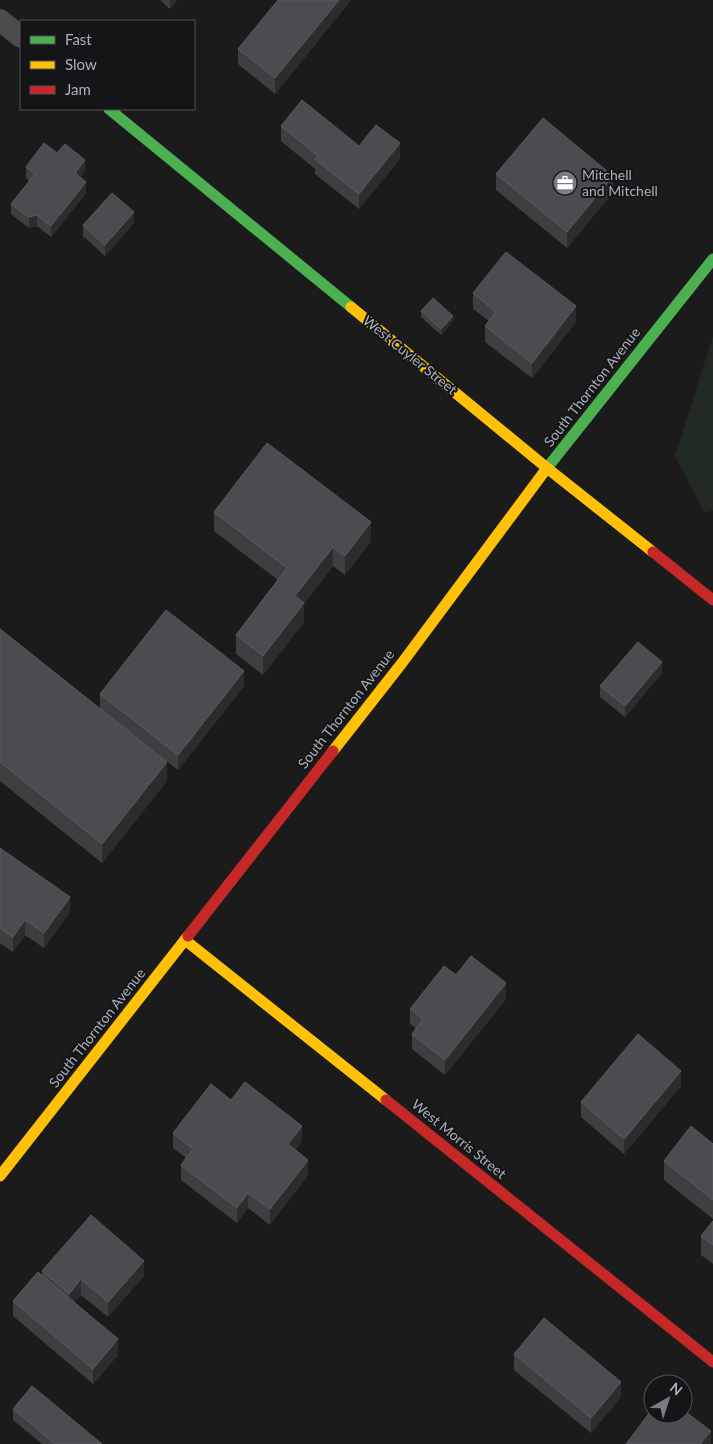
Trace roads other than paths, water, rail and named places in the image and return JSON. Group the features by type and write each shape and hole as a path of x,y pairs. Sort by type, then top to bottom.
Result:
{"main road":[{"name":"West Cuyler Street","path":"110,110 548,468 713,600"},
{"name":"South Thornton Avenue","path":"0,1176 402,663 548,468 713,259"},
{"name":"West Morris Street","path":"186,940 713,1362"}],"street":[{"path":"0,20 20,36"}],"place":[{"name":"Mitchell and Mitchell","path":"565,183"}]}
